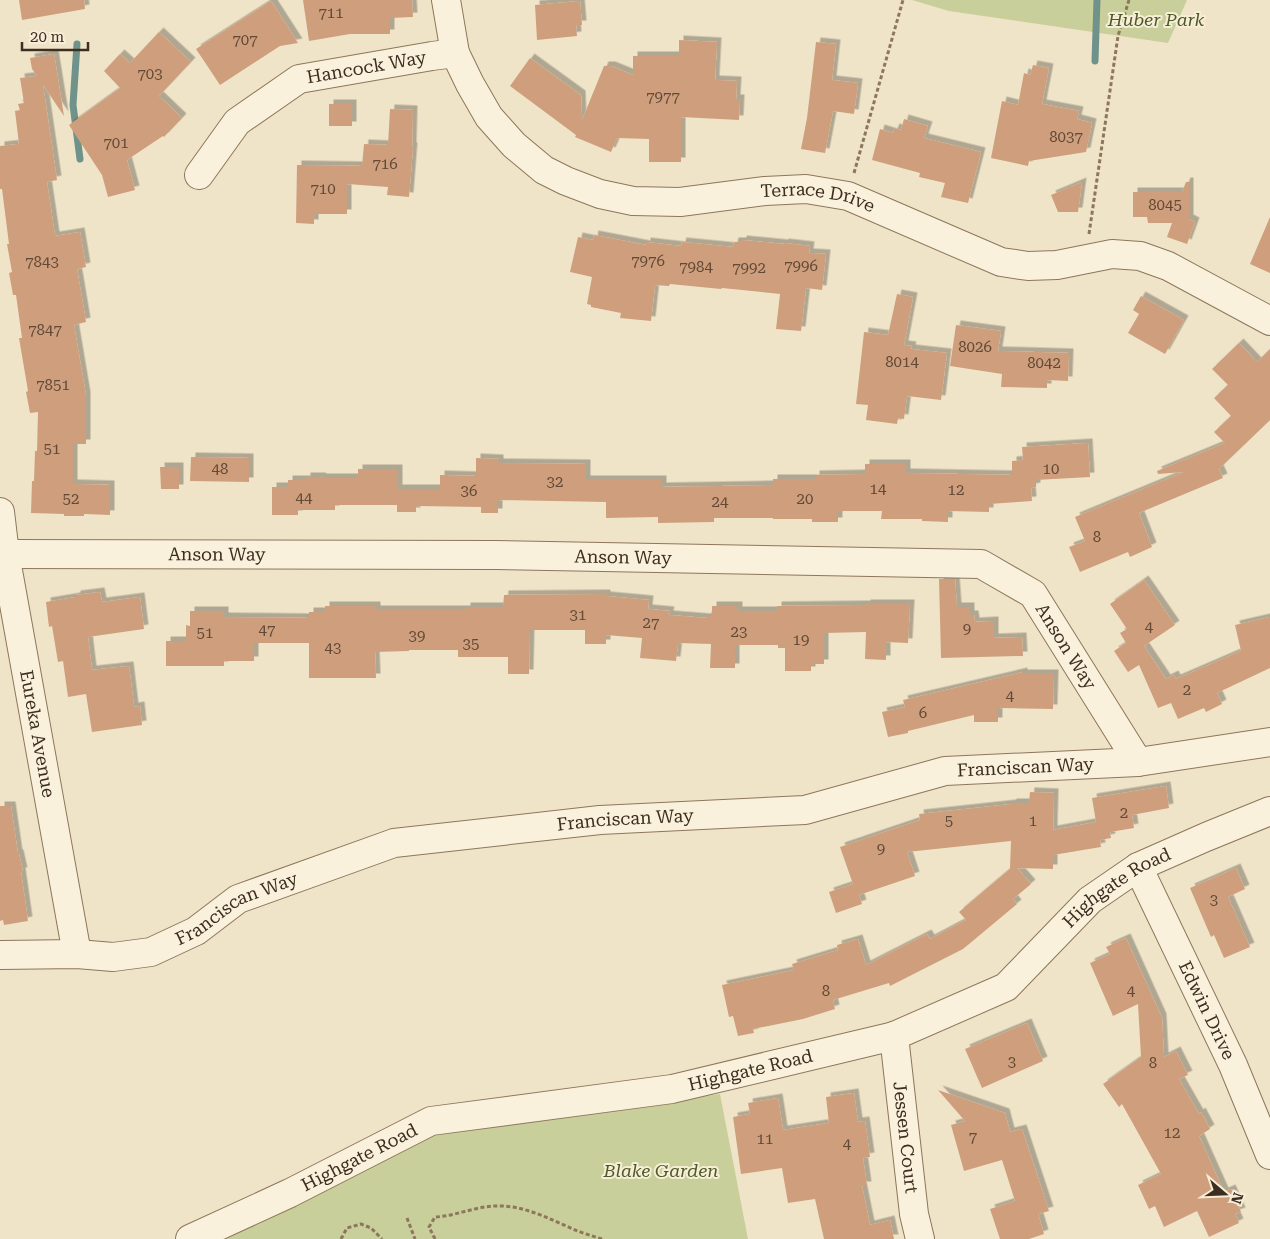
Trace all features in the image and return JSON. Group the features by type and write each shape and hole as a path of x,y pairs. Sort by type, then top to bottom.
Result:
{"street":[{"name":"Terrace Drive","path":"446,0 455,53 489,117 514,146 544,170 566,181 600,194 633,201 680,202 765,191 806,188 848,196 1001,262 1028,266 1058,265 1112,254 1140,256 1177,270 1270,321"},
{"name":"Hancock Way","path":"199,175 237,122 299,79 455,53"},
{"name":"Eureka Avenue","path":"0,512 5,554 77,954"},
{"name":"Anson Way","path":"5,554 495,555 982,564 1033,594 1138,762"},
{"name":"Franciscan Way","path":"0,955 77,954 114,957 151,952 196,931 238,899 394,843 600,820 805,810 945,770 1138,762 1270,742"},
{"name":"Highgate Road","path":"190,1239 290,1193 432,1121 672,1089 894,1036 1006,987 1090,900 1138,867 1270,811"},
{"name":"Edwin Drive","path":"1138,867 1233,1065 1270,1155"},
{"name":"Jessen Court","path":"894,1036 914,1214 920,1239"}],"path":[{"path":"848,196 903,0"},
{"path":"1085,259 1118,36 1129,0"},
{"path":"435,1239 429,1227 435,1217 500,1206 524,1209 602,1239"},
{"path":"407,1218 415,1239"},
{"path":"341,1239 347,1228 361,1224 371,1228 382,1239"}],"green space":[{"name":"Huber Park","path":"912,0 1187,0 1168,43 949,11"},
{"name":"Blake Garden","path":"720,1094 748,1239 218,1239 435,1133"}],"building":[{"path":"19,0 84,0 85,9 22,20"},
{"path":"303,0 412,0 413,17 390,18 390,34 350,34 309,41"},
{"path":"271,1 298,43 280,46 220,85 196,49"},
{"path":"580,1 582,25 576,25 577,36 537,40 535,5"},
{"path":"159,32 191,62 159,96 182,118 164,137 127,160 135,190 108,197 102,175 69,125 120,88 104,71 120,54 130,63"},
{"path":"679,40 717,42 715,80 737,81 736,99 740,99 739,120 681,117 681,162 649,162 649,139 617,138 611,152 575,137 576,135 510,86 530,58 581,95 582,120 604,66 611,66 633,75 633,56 679,56"},
{"path":"816,42 836,44 832,80 858,83 854,114 833,111 825,153 801,149 807,118"},
{"path":"54,54 64,116 43,85 57,180 47,182 55,236 80,232 86,267 77,269 86,322 74,325 86,396 86,444 73,444 73,484 110,485 110,515 84,514 84,516 64,516 64,514 31,513 32,481 34,481 35,451 37,451 38,412 30,413 19,338 22,338 16,295 13,295 9,273 12,272 7,244 9,244 2,189 0,189 0,146 19,144 15,111 20,110 18,104 24,103 20,78 37,76 32,69 30,58"},
{"path":"1033,65 1049,68 1042,104 1079,111 1077,119 1092,123 1086,152 1029,161 1028,166 991,158 1002,101 1018,105 1024,73 1030,75"},
{"path":"329,104 352,104 352,126 329,126"},
{"path":"390,109 413,110 413,147 409,197 387,195 388,187 347,184 347,214 314,214 314,224 296,223 297,165 362,166 364,144 388,145"},
{"path":"904,119 928,126 924,138 981,152 968,203 941,197 945,183 919,177 920,173 872,160 880,129 893,133 895,128 901,130"},
{"path":"1082,182 1078,212 1058,212 1051,195"},
{"path":"1186,182 1189,182 1189,219 1195,222 1187,244 1167,237 1172,223 1148,223 1147,217 1133,217 1133,192 1182,192"},
{"path":"1270,217 1270,273 1250,264"},
{"path":"594,235 646,245 646,242 681,246 682,242 733,247 734,242 742,242 742,240 810,246 809,253 826,254 822,290 806,288 801,331 776,329 780,294 670,284 669,286 655,285 651,321 620,318 621,313 591,307 591,305 587,304 592,277 570,272 578,237 593,240"},
{"path":"897,294 913,297 904,345 912,346 911,349 947,353 941,400 907,396 904,419 898,418 897,424 866,420 868,405 856,404 864,332 888,335"},
{"path":"1141,296 1184,320 1165,354 1128,333 1139,314 1133,310"},
{"path":"956,325 1001,331 998,351 1069,353 1068,381 1047,380 1047,388 1001,387 1002,374 950,366"},
{"path":"1239,343 1257,362 1270,349 1270,420 1219,469 1223,478 1139,513 1152,547 1130,557 1128,552 1080,572 1069,547 1085,541 1075,517 1184,472 1158,474 1157,471 1225,443 1214,432 1231,416 1214,398 1228,385 1212,369"},
{"path":"1088,443 1090,477 1036,480 1036,487 1031,488 1032,501 989,504 989,512 948,511 948,522 922,521 922,519 881,519 882,511 838,511 838,522 812,522 812,519 714,518 714,522 658,523 658,517 606,518 606,502 498,500 498,513 481,513 481,507 416,506 416,512 397,512 397,505 335,505 335,510 298,510 298,515 272,515 272,487 288,487 288,480 306,480 306,477 358,478 358,469 398,469 398,489 440,489 440,475 476,476 476,458 499,459 499,463 586,464 586,480 662,480 662,487 773,485 773,479 815,479 815,475 865,474 865,464 906,464 906,473 1012,475 1012,461 1023,460 1022,447"},
{"path":"191,457 249,458 249,482 190,481"},
{"path":"160,467 179,467 179,489 161,489"},
{"path":"939,579 955,579 957,607 970,607 970,615 974,615 975,622 994,621 994,638 1022,637 1023,656 941,658"},
{"path":"1144,580 1175,625 1144,646 1166,679 1174,675 1176,679 1241,651 1235,625 1270,617 1270,668 1217,693 1222,704 1206,712 1204,708 1178,719 1171,703 1158,708 1139,665 1128,672 1114,651 1126,643 1120,633 1127,629 1110,604"},
{"path":"100,592 102,602 140,597 144,629 88,637 92,670 129,666 134,707 140,706 142,725 92,732 86,694 68,697 63,661 58,662 52,626 49,627 46,602"},
{"path":"606,594 606,596 649,600 648,609 670,611 669,615 707,618 707,616 712,616 712,606 738,606 738,611 777,611 777,606 910,604 908,643 886,642 886,660 865,659 866,632 824,633 824,664 811,664 811,671 785,671 785,648 778,648 778,645 735,645 735,668 710,668 711,644 678,643 676,661 640,658 642,638 606,635 606,644 585,644 585,630 530,630 529,674 508,674 508,657 458,657 458,650 409,650 375,652 376,678 309,678 309,643 254,643 254,661 224,661 224,666 166,666 166,641 186,641 186,625 190,626 190,611 224,611 224,617 309,618 309,612 325,612 325,606 376,606 376,610 466,610 466,607 503,607 504,595"},
{"path":"1023,672 1023,674 1054,674 1053,709 998,708 998,722 974,722 974,715 888,737 882,712 905,707 903,700"},
{"path":"1166,786 1169,808 1132,815 1134,828 1110,832 1111,838 1100,840 1101,847 1053,855 1053,869 1017,868 1031,884 1013,899 1017,904 963,949 890,986 889,983 833,1000 835,1009 803,1019 753,1029 754,1033 738,1036 733,1016 729,1017 722,985 794,970 792,964 838,950 837,945 858,939 866,965 927,934 930,939 966,920 959,912 1011,868 1011,841 907,852 915,876 859,895 862,904 836,913 829,892 853,884 840,847 920,820 919,814 1012,803 1029,803 1030,792 1054,793 1053,830 1096,822 1092,798"},
{"path":"0,806 11,806 18,854 23,872 21,872 28,921 4,925 3,920 0,921"},
{"path":"1236,868 1245,889 1228,897 1250,947 1224,958 1214,935 1211,937 1190,888"},
{"path":"1126,938 1162,1018 1164,1057 1176,1051 1188,1075 1179,1079 1210,1129 1199,1136 1224,1192 1231,1189 1241,1212 1235,1214 1239,1223 1209,1237 1197,1211 1164,1227 1155,1206 1149,1209 1138,1185 1161,1174 1122,1104 1119,1107 1103,1084 1141,1057 1138,1004 1113,1016 1090,963 1110,954 1106,947"},
{"path":"1027,1023 1043,1061 982,1088 965,1049"},
{"path":"938,1090 1005,1113 1010,1132 1022,1129 1049,1211 1038,1214 1044,1234 1029,1239 1000,1239 990,1209 1015,1201 1002,1160 964,1171 951,1125 965,1121"},
{"path":"854,1093 858,1122 865,1121 870,1157 863,1158 867,1186 862,1186 870,1225 890,1220 894,1239 824,1239 815,1199 788,1203 782,1168 741,1174 733,1117 750,1114 748,1103 778,1098 783,1130 829,1123 826,1097"}],"waterway":[{"path":"1095,61 1097,0"},
{"path":"77,44 73,105 80,159"}]}
